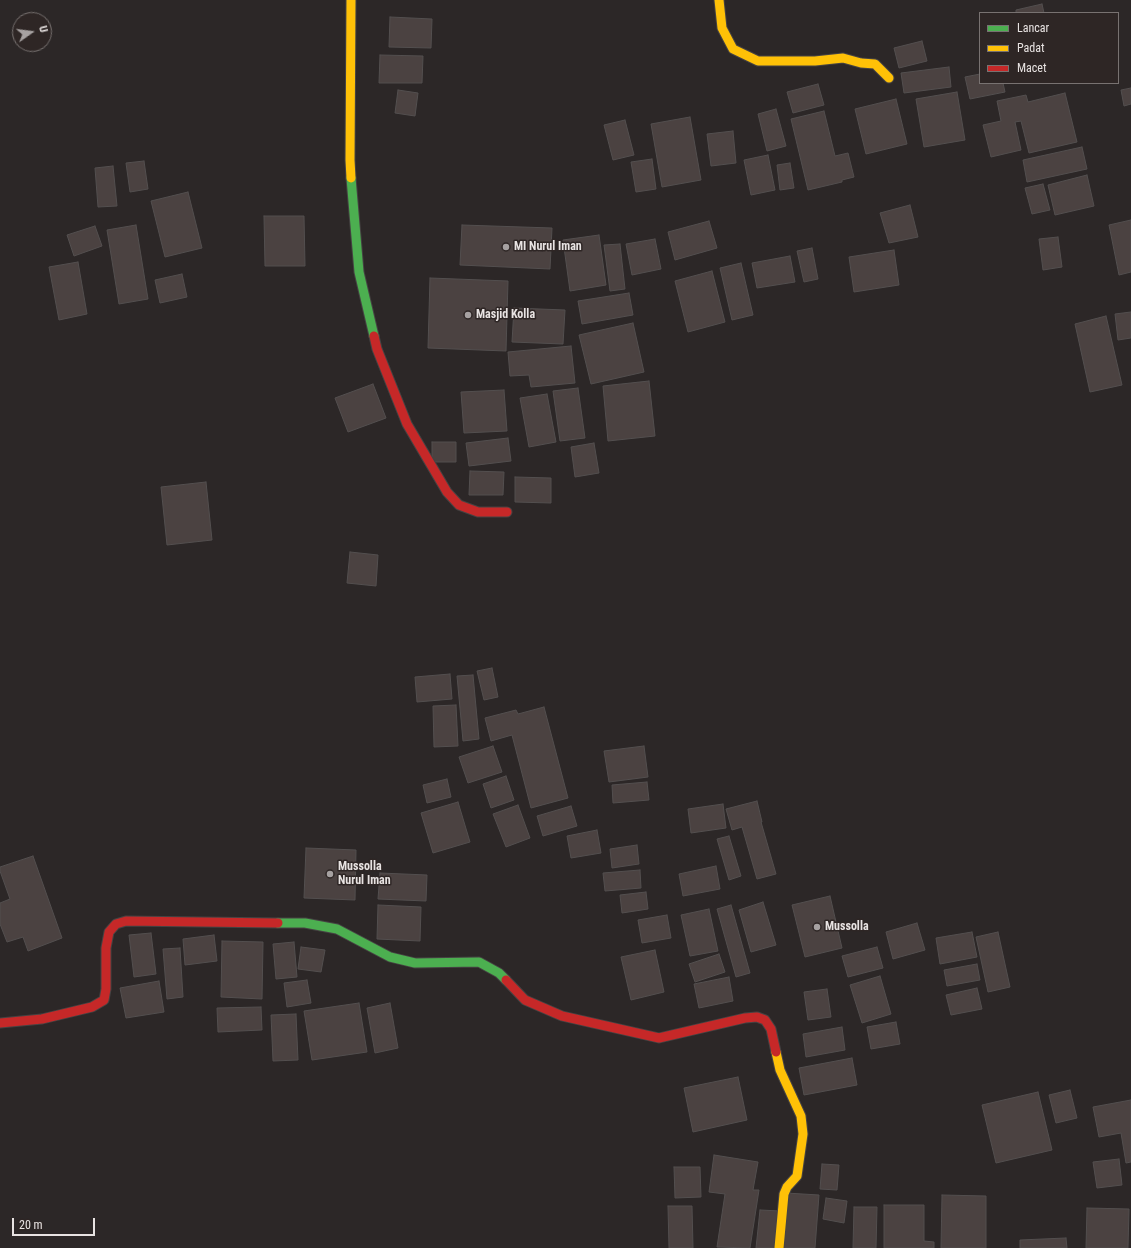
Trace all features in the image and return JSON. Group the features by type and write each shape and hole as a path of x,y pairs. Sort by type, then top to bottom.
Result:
{"street":[{"path":"351,0 350,160 359,272 377,349 407,424 447,492 459,505 478,512 507,512"},
{"path":"719,0 722,28 733,49 758,61 815,61 843,58 862,63 876,64 889,78"},
{"path":"0,1023 42,1019 92,1007 104,1000 106,989 106,948 109,932 116,924 126,921 305,923 337,929 390,957 415,963 479,962 499,973 525,1000 562,1016 659,1038 745,1018 757,1017 766,1020 771,1029 780,1070 801,1116 804,1134 797,1176 787,1187 784,1194 779,1248"}],"building":[{"path":"1042,4 1044,12 1016,12 1016,10"},
{"path":"390,17 432,19 431,48 389,47"},
{"path":"922,41 927,61 899,68 894,48"},
{"path":"380,55 423,56 422,83 379,83"},
{"path":"949,67 951,87 904,93 901,73"},
{"path":"979,74 979,84 1003,84 1005,92 970,99 965,77"},
{"path":"818,84 824,105 793,113 787,92"},
{"path":"1131,88 1131,104 1124,106 1121,90"},
{"path":"398,90 418,93 415,116 395,113"},
{"path":"957,92 965,140 924,147 916,99"},
{"path":"1065,93 1077,142 1029,153 1021,121 1015,122 1021,150 991,157 983,125 1001,121 997,101 1026,95 1028,102"},
{"path":"896,99 907,144 866,154 855,109"},
{"path":"776,109 786,146 767,151 758,114"},
{"path":"824,111 835,156 848,153 854,177 842,180 842,182 808,190 791,119"},
{"path":"690,117 701,180 662,187 651,124"},
{"path":"625,120 634,155 613,160 604,125"},
{"path":"733,131 736,163 711,166 707,134"},
{"path":"1082,147 1087,169 1027,182 1023,160"},
{"path":"768,155 775,190 751,195 744,160"},
{"path":"652,159 656,189 636,192 631,162"},
{"path":"144,161 148,189 130,192 126,163"},
{"path":"790,163 794,188 780,190 777,165"},
{"path":"113,166 117,206 98,207 95,168"},
{"path":"1087,175 1094,206 1055,215 1048,185"},
{"path":"1043,184 1050,210 1032,214 1025,188"},
{"path":"188,192 202,248 165,257 151,201"},
{"path":"910,205 918,237 889,243 880,213"},
{"path":"264,216 304,216 305,266 265,266"},
{"path":"1131,220 1131,272 1119,275 1109,225"},
{"path":"709,221 717,248 675,260 668,232"},
{"path":"136,225 148,299 119,304 107,230"},
{"name":"MI Nurul Iman","path":"462,225 552,228 550,269 460,265"},
{"path":"95,226 102,246 74,256 67,235"},
{"path":"599,235 606,285 570,291 563,240"},
{"path":"1058,237 1062,267 1043,270 1039,239"},
{"path":"655,239 661,269 632,275 626,244"},
{"path":"620,244 625,289 610,291 604,245"},
{"path":"812,248 818,279 804,282 797,251"},
{"path":"894,250 899,285 854,292 849,257"},
{"path":"790,256 795,282 757,288 752,263"},
{"path":"78,262 87,314 59,320 49,267"},
{"path":"741,263 753,315 732,320 720,268"},
{"path":"712,271 725,322 688,332 675,281"},
{"path":"182,274 187,297 160,303 155,280"},
{"name":"Masjid Kolla","path":"430,278 508,281 506,351 428,348"},
{"path":"629,293 633,315 582,324 578,301"},
{"path":"514,308 565,310 563,344 512,342"},
{"path":"1131,312 1131,338 1118,340 1115,314"},
{"path":"1106,316 1122,385 1090,392 1075,324"},
{"path":"633,323 644,372 591,384 579,335"},
{"path":"571,346 575,383 531,387 529,375 510,376 508,352"},
{"path":"649,381 655,436 608,441 603,386"},
{"path":"373,384 386,418 348,432 335,398"},
{"path":"578,388 585,438 560,441 553,391"},
{"path":"504,390 507,431 464,433 461,392"},
{"path":"547,394 556,442 529,447 520,398"},
{"path":"508,438 511,461 469,466 466,443"},
{"path":"432,442 456,442 456,462 432,462"},
{"path":"594,443 599,473 575,477 571,447"},
{"path":"470,471 504,472 503,495 469,495"},
{"path":"515,477 551,478 551,503 515,502"},
{"path":"206,482 212,540 167,545 161,487"},
{"path":"350,552 378,555 376,586 347,583"},
{"path":"492,668 498,697 484,700 477,671"},
{"path":"450,674 452,699 417,702 415,677"},
{"path":"473,675 479,739 463,741 457,676"},
{"path":"456,705 458,746 434,747 433,706"},
{"path":"544,707 568,798 531,808 512,735 491,741 485,718 516,710 518,714"},
{"path":"493,746 502,772 468,783 459,757"},
{"path":"644,746 648,777 609,782 604,751"},
{"path":"506,776 514,800 491,808 483,784"},
{"path":"447,779 451,797 427,803 423,785"},
{"path":"647,782 649,800 613,803 612,785"},
{"path":"757,801 761,822 776,874 757,879 742,827 732,830 726,809"},
{"path":"458,802 470,842 433,853 421,813"},
{"path":"723,804 726,828 691,833 688,809"},
{"path":"518,805 530,838 506,847 493,814"},
{"path":"571,806 577,826 543,836 537,816"},
{"path":"597,830 601,853 571,858 567,836"},
{"path":"729,836 741,876 729,880 717,839"},
{"path":"637,845 639,864 612,868 610,849"},
{"name":"Mussolla Nurul Iman","path":"306,848 356,850 355,900 304,898"},
{"path":"33,856 62,938 28,951 23,937 7,942 0,924 0,903 10,899 0,867"},
{"path":"716,866 720,889 683,896 679,874"},
{"path":"640,870 641,888 605,891 603,873"},
{"path":"380,873 427,875 426,901 378,899"},
{"path":"646,892 648,909 622,913 620,895"},
{"name":"Mussolla","path":"830,896 842,948 805,957 792,905"},
{"path":"763,902 776,945 751,952 739,910"},
{"path":"378,905 421,907 420,941 377,939"},
{"path":"731,905 750,973 736,977 717,909"},
{"path":"709,909 718,951 690,956 681,915"},
{"path":"667,915 671,938 642,943 638,920"},
{"path":"917,923 925,950 893,959 886,932"},
{"path":"972,932 977,957 940,964 936,938"},
{"path":"998,932 1010,987 988,992 976,937"},
{"path":"151,933 156,974 134,977 129,935"},
{"path":"214,935 217,961 185,965 183,939"},
{"path":"222,941 263,942 262,999 221,997"},
{"path":"294,942 297,977 276,979 273,944"},
{"path":"301,947 325,950 321,972 298,969"},
{"path":"877,947 883,968 848,977 842,956"},
{"path":"180,948 183,997 167,999 163,949"},
{"path":"655,950 664,992 631,1000 621,957"},
{"path":"719,954 725,972 695,982 689,964"},
{"path":"977,964 980,980 947,986 944,970"},
{"path":"880,976 891,1014 862,1023 850,985"},
{"path":"729,977 733,1001 699,1008 694,984"},
{"path":"307,980 311,1003 287,1007 284,983"},
{"path":"159,981 164,1012 126,1018 120,988"},
{"path":"977,988 982,1009 951,1015 946,995"},
{"path":"827,989 831,1017 808,1020 804,992"},
{"path":"359,1003 367,1052 312,1060 304,1011"},
{"path":"390,1003 398,1048 375,1053 367,1008"},
{"path":"261,1007 262,1030 218,1032 217,1008"},
{"path":"296,1014 298,1060 273,1061 271,1015"},
{"path":"896,1022 900,1044 871,1049 867,1027"},
{"path":"842,1027 845,1050 806,1057 803,1034"},
{"path":"852,1058 857,1085 804,1095 799,1068"},
{"path":"738,1077 747,1120 693,1132 684,1088"},
{"path":"1070,1090 1077,1118 1056,1123 1049,1095"},
{"path":"1038,1092 1052,1150 996,1163 982,1105"},
{"path":"1131,1100 1131,1162 1126,1163 1121,1133 1099,1137 1093,1107"},
{"path":"714,1155 758,1162 753,1190 759,1190 750,1248 717,1247 725,1194 709,1192"},
{"path":"1119,1159 1122,1185 1097,1188 1093,1162"},
{"path":"822,1164 839,1165 837,1190 820,1189"},
{"path":"674,1167 700,1167 701,1197 675,1198"},
{"path":"786,1193 819,1195 815,1248 782,1248"},
{"path":"942,1195 986,1196 986,1248 941,1248"},
{"path":"826,1198 847,1201 844,1223 823,1219"},
{"path":"884,1205 924,1205 924,1241 934,1242 934,1248 884,1248"},
{"path":"668,1206 692,1206 693,1248 669,1248"},
{"path":"854,1207 877,1207 876,1248 853,1248"},
{"path":"1087,1208 1129,1209 1128,1248 1086,1248"},
{"path":"760,1210 780,1211 776,1248 756,1248"},
{"path":"1066,1238 1067,1248 1020,1248 1020,1240"}],"traffic: fast":[{"path":"351,178 359,272 374,336"},
{"path":"278,923 305,923 337,929 390,957 415,963 479,962 499,973 506,980"}],"traffic: slow":[{"path":"351,0 351,178"},
{"path":"719,0 722,28 733,49 758,61 815,61 843,58 861,63 875,64 889,78"},
{"path":"776,1052 780,1070 801,1116 803,1134 797,1176 787,1187 784,1194 779,1248"}],"traffic: jam":[{"path":"374,336 377,349 407,424 447,492 459,505 478,512 507,512"},
{"path":"0,1023 42,1019 92,1007 104,1000 106,989 106,948 109,932 116,924 126,921 278,923"},
{"path":"506,980 525,1000 562,1016 659,1038 745,1018 757,1017 765,1020 771,1029 776,1052"}],"place":[{"name":"MI Nurul Iman","path":"506,247"},
{"name":"Masjid Kolla","path":"468,315"},
{"name":"Mussolla Nurul Iman","path":"330,874"},
{"name":"Mussolla","path":"817,927"}]}
